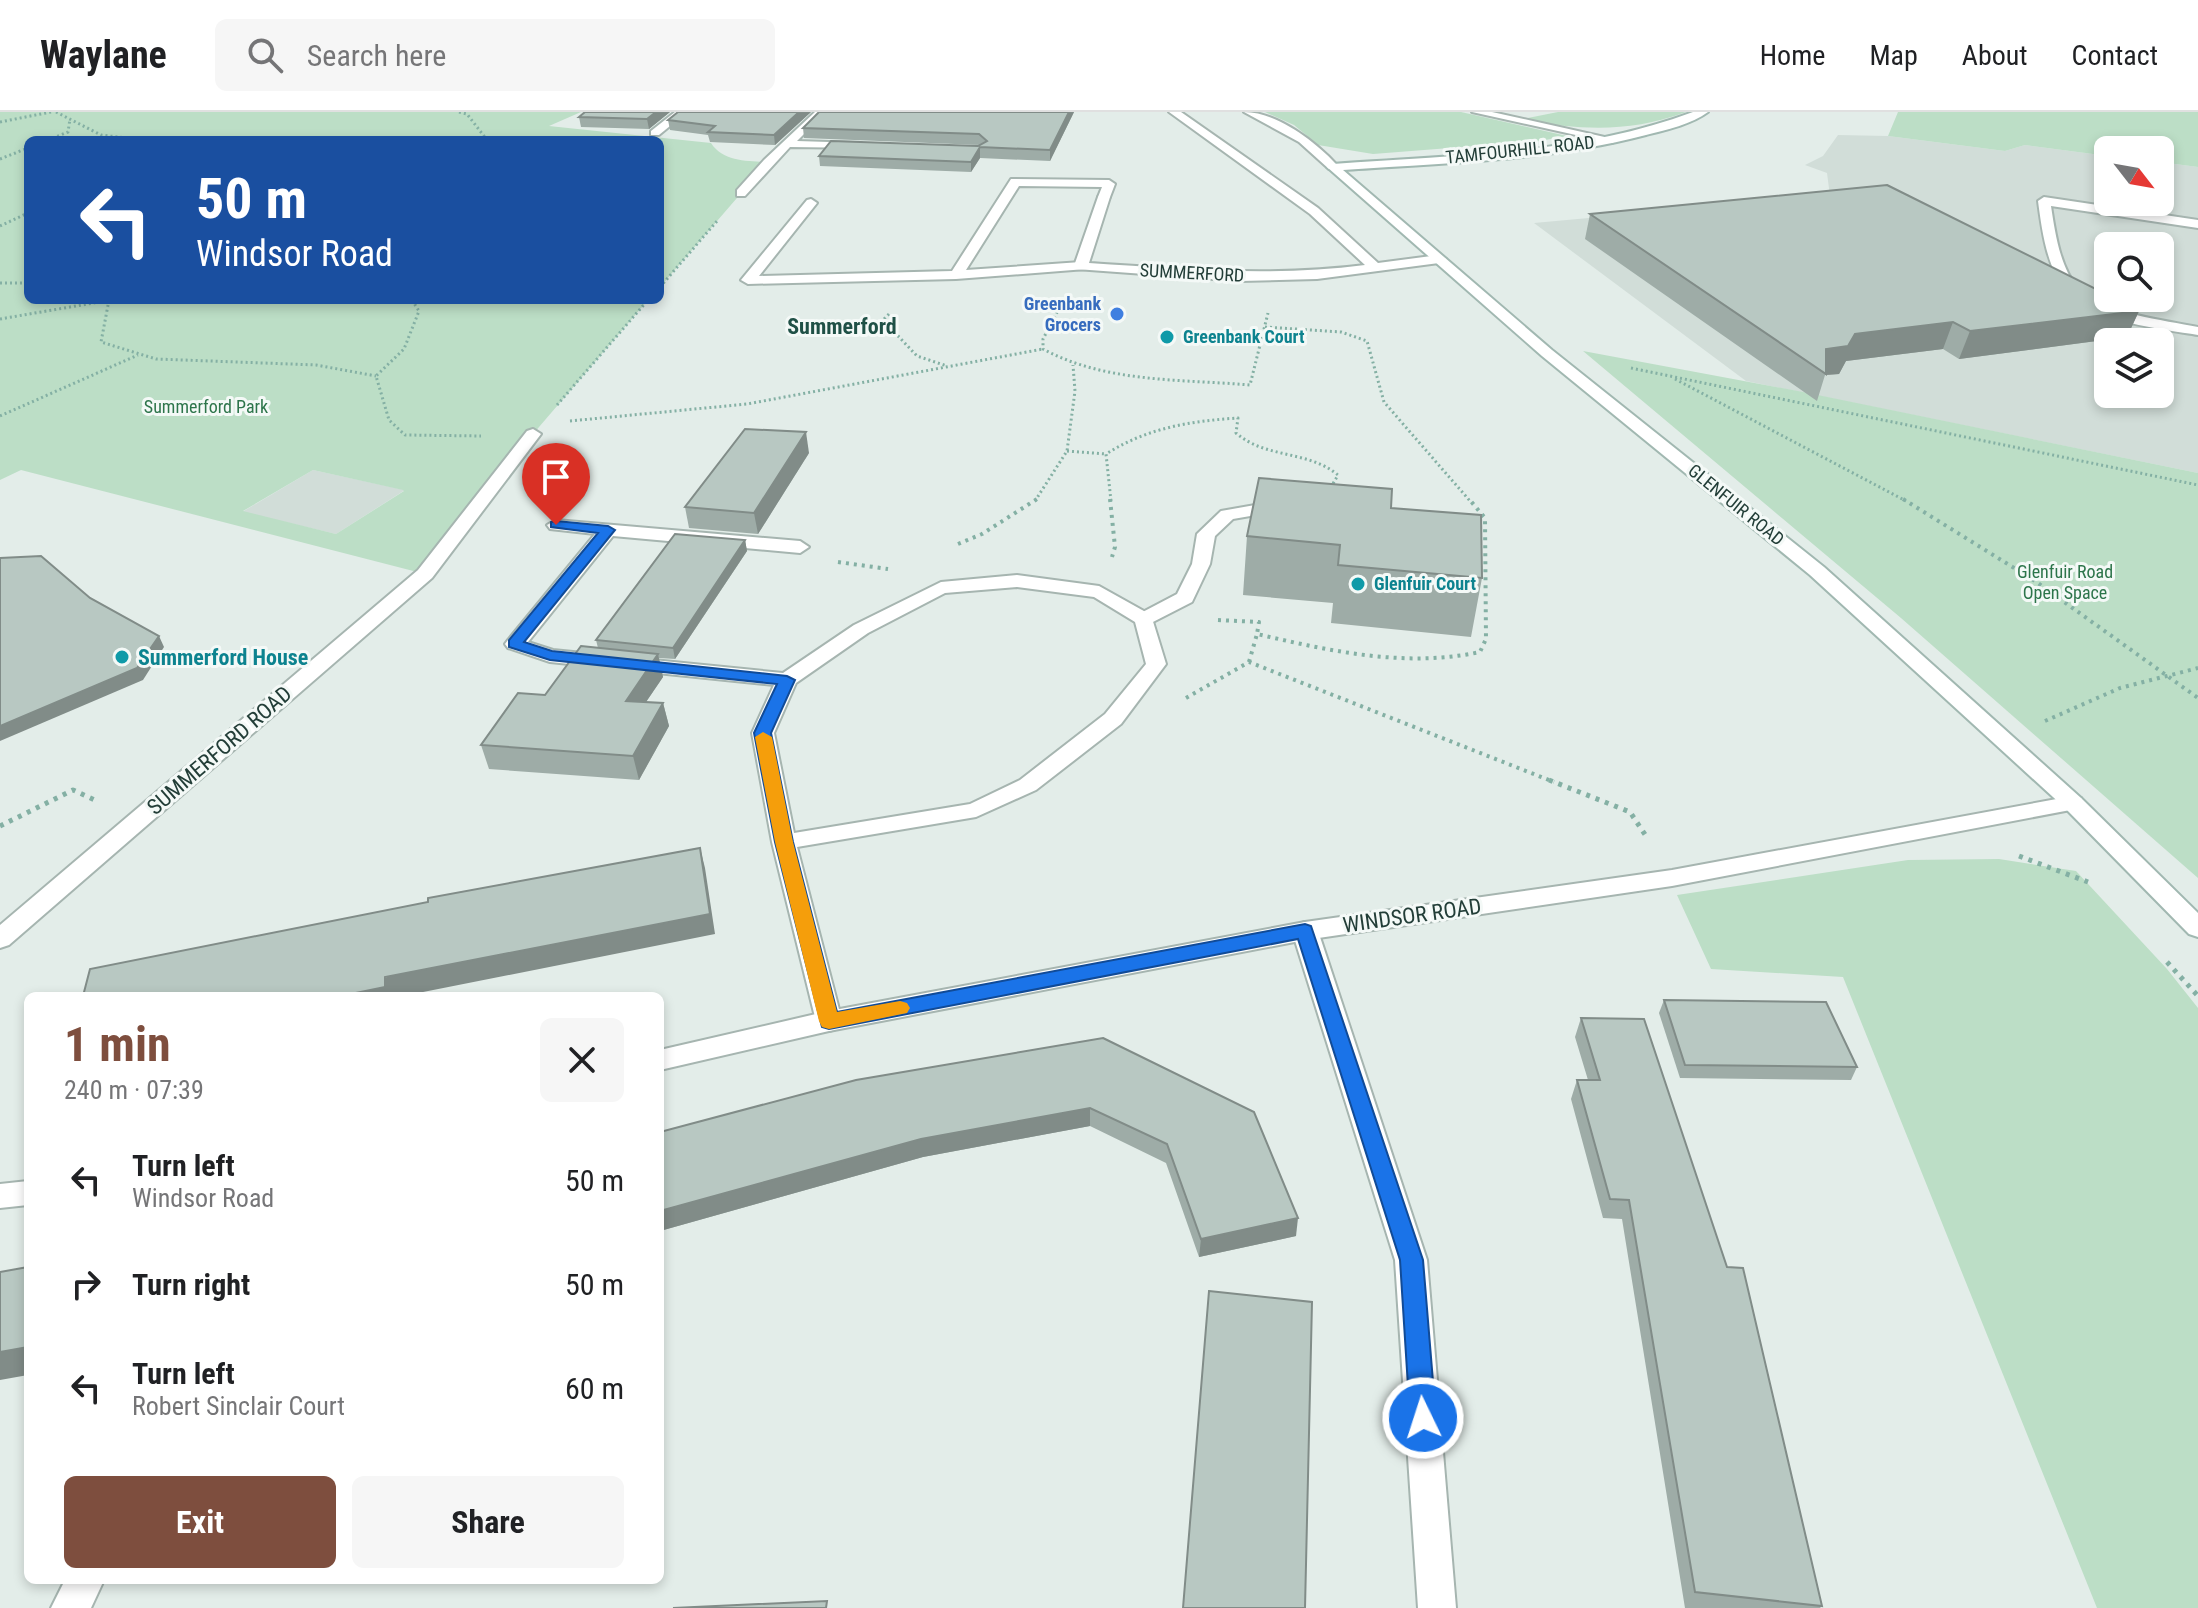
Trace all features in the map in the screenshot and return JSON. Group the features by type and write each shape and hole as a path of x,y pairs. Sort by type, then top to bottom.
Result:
{"street":[{"path":"655,133 682,112"},
{"path":"741,193 768,162 821,112"},
{"path":"1174,112 1314,211 1375,267"},
{"name":"GLENFUIR ROAD","path":"1249,112 1303,140 1547,353 1817,571 2073,803 2198,928"},
{"path":"1477,112 1612,140"},
{"name":"TAMFOURHILL ROAD","path":"1333,167 1543,151 1612,140 1677,124 1703,112"},
{"path":"789,144 868,147"},
{"path":"956,275 1015,182 1109,184 1081,266"},
{"path":"2198,224 2044,201 2062,270 2074,292 2123,316 2198,331"},
{"name":"SUMMERFORD","path":"811,203 748,280 956,275 1081,266 1240,277 1317,275 1439,259"},
{"name":"SUMMERFORD ROAD","path":"0,939 425,574 537,429"},
{"path":"1144,619 1185,598 1201,564 1206,534 1227,515 1301,502 1320,494"},
{"path":"556,525 800,547"},
{"path":"608,530 515,644 550,656 787,680"},
{"path":"784,842 976,810 1028,785 1113,719 1156,664 1144,619 1099,592 1017,581 941,588 861,629 787,680 763,733 784,842 829,1021"},
{"name":"WINDSOR ROAD","path":"664,1059 829,1021 1305,931 1672,878 2073,803"},
{"path":"1305,931 1411,1260 1437,1608"},
{"path":"0,1196 24,1193"},
{"path":"70,1608 84,1584"}],"path":[{"path":"0,122 54,112 101,135 109,136"},
{"path":"459,112 467,114 484,136"},
{"path":"58,136 68,132 70,119"},
{"path":"0,159 24,150"},
{"path":"664,282 741,193"},
{"path":"0,226 24,215"},
{"path":"1043,349 1043,339 1081,266"},
{"path":"376,376 389,420 405,435 537,429 747,404 1043,349 1073,365 1113,374 1250,385 1272,296 1317,275"},
{"path":"0,283 24,283"},
{"path":"0,319 87,304"},
{"path":"109,304 101,342 138,355 156,359 316,365 376,376"},
{"path":"376,376 404,349 419,311 415,304"},
{"path":"537,429 645,304"},
{"path":"1257,634 1311,647 1417,659 1455,660 1480,652 1486,639 1485,518 1384,402 1367,341 1341,332 1265,327"},
{"path":"1547,353 2198,485"},
{"path":"0,416 138,355"},
{"path":"953,546 982,534 1035,502 1067,451 1075,391 1073,365"},
{"path":"1667,375 1967,536 2035,580 2198,698"},
{"path":"1067,451 1106,454 1123,442 1170,425 1238,418 1236,433 1252,446 1292,453 1330,466 1338,475 1334,485 1320,494"},
{"path":"1099,592 1115,547 1106,454"},
{"path":"1180,701 1249,662 1259,622 1216,620 1185,598"},
{"path":"1249,662 1630,812 1672,878"},
{"path":"2006,742 2060,713 2164,673 2198,668"},
{"path":"0,826 73,790 137,820"},
{"path":"2006,856 2021,856 2101,887"},
{"path":"2162,956 2198,996"}],"shaded area":[{"path":"1838,135 1888,136 2005,151 2025,145 2094,154 2094,216 2174,216 2174,164 2198,167 2198,473 1746,381 1534,223 1830,196 1827,173 1805,165 1823,156"},
{"path":"313,470 405,490 336,534 242,512"}],"green space":[{"name":"Summerford Park","path":"0,112 581,112 549,126 644,136 24,136 24,304 645,304 533,434 425,574 21,470 0,480","holes":["313,470 404,491 336,534 243,511"]},
{"path":"1265,112 1461,112 1567,136 1540,141 1373,154 1318,145 1294,125"},
{"path":"1558,112 1686,112 1643,124 1603,128 1517,120"},
{"path":"1898,112 2198,112 2198,167 2174,164 2174,136 2094,136 2094,154 2025,145 2005,151 1888,136"},
{"name":"Summerford Park","path":"664,138 711,143 729,157 768,162 664,282"},
{"name":"Glenfuir Road Open Space","path":"1583,351 1803,392 2198,473 2198,878 1901,618"},
{"path":"1999,859 2076,871 2167,969 2198,1008 2198,1608 2097,1608 1843,977 1711,969 1677,895 1908,860"}],"building":[{"path":"585,112 656,112 647,119 579,117"},
{"path":"678,112 799,112 774,135 708,132 715,126 668,120"},
{"path":"819,112 1069,112 1050,150 980,147 971,162 819,156 831,141 978,146 987,141 979,134 803,128"},
{"path":"1887,185 2094,288 2094,312 2131,312 1970,331 1953,322 1855,334 1848,346 1826,349 1826,374 1590,214"},
{"path":"745,429 806,432 754,513 685,507"},
{"path":"1259,478 1392,489 1391,508 1481,515 1482,578 1338,565 1340,545 1247,536"},
{"path":"675,534 745,540 673,648 596,640"},
{"name":"Summerford House","path":"41,556 90,598 159,636 137,668 0,726 0,558"},
{"path":"581,646 658,654 626,701 663,703 633,756 481,745 518,693 545,695"},
{"path":"700,848 710,914 385,977 385,987 361,992 84,992 90,969 428,902 428,898"},
{"path":"1664,1000 1826,1002 1857,1067 1685,1065"},
{"path":"1581,1018 1644,1019 1727,1267 1743,1268 1822,1606 1695,1592 1629,1200 1610,1199 1577,1080 1600,1080"},
{"path":"1103,1038 1254,1112 1298,1218 1201,1239 1167,1144 1090,1108 921,1139 664,1210 664,1131 856,1080"},
{"path":"24,1268 24,1348 0,1352 0,1272"},
{"path":"1209,1291 1312,1302 1305,1608 1183,1608"},
{"path":"827,1601 826,1608 673,1608"}],"slow traffic":[{"path":"763,737 784,842 829,1021 900,1008"}],"place":[{"name":"Greenbank Grocers","path":"1117,314"},
{"name":"Greenbank Court","path":"1167,337"},
{"name":"Glenfuir Court","path":"1358,584"},
{"name":"Summerford House","path":"122,657"}],"district":[{"name":"Summerford","path":"842,326"}],"route":[{"path":"556,525 608,530 515,644 550,656 787,680 763,733 784,842 829,1021 1305,931 1411,1260 1423,1418"}]}
